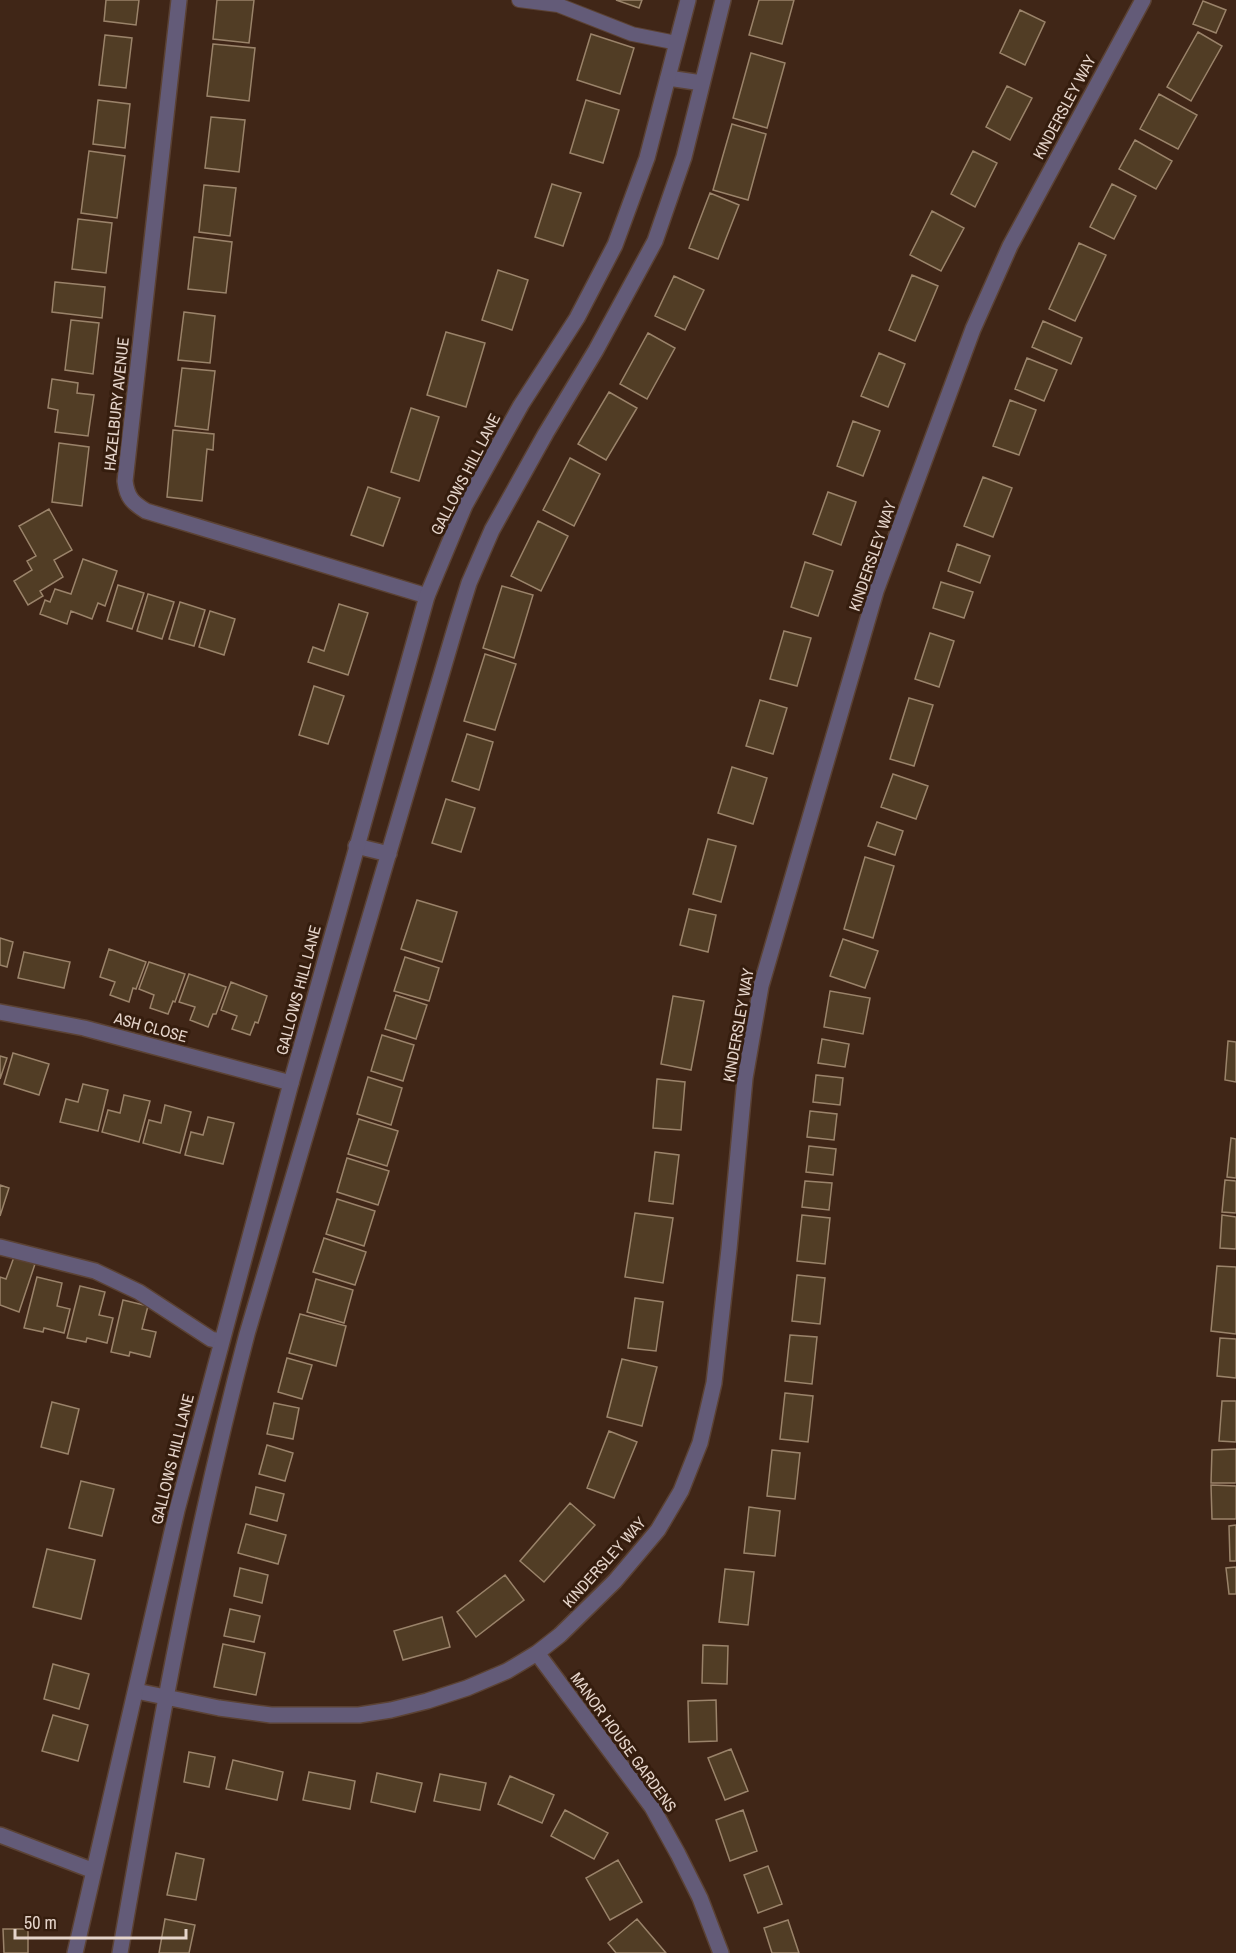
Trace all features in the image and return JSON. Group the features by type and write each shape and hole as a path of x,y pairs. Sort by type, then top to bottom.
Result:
{"street":[{"name":"HAZELBURY AVENUE","path":"179,0 125,482 126,494 133,503 146,511 427,596"},
{"name":"GALLOWS HILL LANE","path":"75,1953 177,1510 220,1341 427,596 465,505 521,405 577,318 615,245 647,158 688,0"},
{"path":"120,1953 165,1698 235,1378 469,583 492,530 596,350 655,241 684,157 723,0"},
{"name":"KINDERSLEY WAY","path":"136,1691 165,1698 271,1715 359,1715 392,1710 467,1688 507,1671 537,1653 560,1635 615,1581 658,1530 681,1491 700,1443 714,1383 745,1078 760,986 876,591 973,329 1010,246 1143,0"},
{"path":"668,78 702,83"},
{"path":"356,846 389,854"},
{"name":"ASH CLOSE","path":"0,1012 84,1028 291,1083"},
{"path":"0,1247 95,1270 139,1292 211,1339 220,1341"},
{"name":"MANOR HOUSE GARDENS","path":"537,1653 652,1807 700,1898 721,1953"},
{"path":"0,1835 94,1871"}],"lane":[{"path":"519,0 558,5 632,34 677,43"}],"building":[{"path":"106,0 139,0 136,25 104,21"},
{"path":"217,0 254,0 249,43 213,39"},
{"path":"616,0 642,0 639,8"},
{"path":"759,0 794,0 782,44 749,35"},
{"path":"1203,1 1226,10 1216,33 1193,24"},
{"path":"1020,10 1045,22 1025,65 1000,53"},
{"path":"1198,32 1222,46 1191,101 1167,87"},
{"path":"591,34 634,48 620,94 577,80"},
{"path":"105,35 132,38 126,88 99,85"},
{"path":"213,44 255,48 249,101 207,96"},
{"path":"751,53 785,63 767,128 733,118"},
{"path":"1007,86 1032,98 1010,140 986,127"},
{"path":"1159,94 1197,115 1178,149 1140,129"},
{"path":"98,100 130,104 125,148 93,144"},
{"path":"586,100 619,110 603,163 570,153"},
{"path":"211,117 245,120 239,172 205,168"},
{"path":"732,124 766,134 748,200 713,190"},
{"path":"1135,140 1172,161 1156,189 1119,169"},
{"path":"89,151 125,156 117,218 81,213"},
{"path":"973,151 997,163 975,207 951,194"},
{"path":"552,184 581,193 563,246 535,237"},
{"path":"1112,184 1136,196 1114,239 1090,227"},
{"path":"204,185 236,188 230,236 199,232"},
{"path":"710,193 739,205 718,259 689,248"},
{"path":"932,211 964,228 941,271 910,255"},
{"path":"78,219 112,223 106,273 72,269"},
{"path":"194,237 232,242 226,293 188,289"},
{"path":"1079,243 1106,255 1075,321 1049,309"},
{"path":"498,270 528,280 512,330 482,320"},
{"path":"912,275 938,286 915,341 889,330"},
{"path":"674,276 704,290 685,330 655,316"},
{"path":"55,282 105,287 102,318 52,312"},
{"path":"184,312 215,316 210,363 178,360"},
{"path":"71,320 99,323 93,374 65,370"},
{"path":"1043,321 1082,338 1071,364 1032,347"},
{"path":"446,332 485,343 466,407 427,395"},
{"path":"648,333 675,348 647,399 620,384"},
{"path":"879,353 905,364 888,407 861,396"},
{"path":"1027,358 1057,370 1044,401 1015,389"},
{"path":"182,368 215,371 208,430 175,426"},
{"path":"52,379 78,383 77,393 94,395 88,436 55,432 58,410 48,408"},
{"path":"609,392 637,408 606,460 578,444"},
{"path":"1010,400 1036,410 1019,455 993,446"},
{"path":"411,408 439,417 419,481 391,472"},
{"path":"853,421 880,431 863,476 837,466"},
{"path":"173,430 214,434 213,450 207,449 202,501 167,497"},
{"path":"59,443 89,447 82,506 52,502"},
{"path":"570,458 600,474 574,526 543,510"},
{"path":"983,477 1012,488 993,537 964,526"},
{"path":"368,487 400,498 383,546 351,535"},
{"path":"828,492 856,502 841,545 813,534"},
{"path":"49,509 72,550 54,560 63,577 40,591 43,596 28,605 14,581 32,570 27,561 36,556 19,526"},
{"path":"538,521 568,536 541,591 511,576"},
{"path":"957,544 990,556 980,583 948,571"},
{"path":"83,559 117,571 105,606 98,603 92,619 71,611 67,624 40,614 45,600 50,602 55,589 71,594"},
{"path":"805,562 833,571 818,616 791,607"},
{"path":"941,582 973,592 964,618 933,608"},
{"path":"118,585 144,593 132,629 107,621"},
{"path":"502,586 533,595 514,658 483,648"},
{"path":"148,594 174,602 162,639 137,631"},
{"path":"180,602 205,610 194,646 169,639"},
{"path":"339,604 368,613 348,675 308,662 313,647 324,651"},
{"path":"210,611 235,619 224,655 199,647"},
{"path":"784,631 811,638 797,686 770,679"},
{"path":"930,633 954,641 939,687 915,679"},
{"path":"485,654 516,664 495,730 464,721"},
{"path":"314,686 344,696 328,744 299,735"},
{"path":"909,698 933,705 914,766 890,759"},
{"path":"760,700 787,708 773,754 746,746"},
{"path":"467,734 493,742 479,790 452,781"},
{"path":"732,767 767,778 753,824 718,813"},
{"path":"893,774 928,786 916,819 881,807"},
{"path":"446,799 475,808 461,852 432,843"},
{"path":"877,822 903,831 895,855 868,846"},
{"path":"708,839 736,846 721,902 693,894"},
{"path":"865,857 894,866 873,938 844,929"},
{"path":"417,900 457,912 442,962 401,949"},
{"path":"689,909 716,915 708,952 680,945"},
{"path":"0,938 13,942 7,967 0,965"},
{"path":"843,939 878,951 865,988 830,976"},
{"path":"109,949 146,962 129,1002 110,995 115,982 100,977"},
{"path":"24,952 70,962 64,988 18,978"},
{"path":"405,957 439,968 429,1001 394,991"},
{"path":"149,962 185,974 168,1014 150,1008 154,995 139,989"},
{"path":"189,974 226,987 216,1014 213,1014 208,1027 190,1020 195,1007 179,1002"},
{"path":"231,982 267,996 258,1023 255,1022 250,1035 232,1029 237,1016 221,1010"},
{"path":"830,991 870,998 863,1034 824,1027"},
{"path":"396,995 427,1005 416,1039 385,1029"},
{"path":"673,996 704,1001 691,1070 661,1064"},
{"path":"382,1035 414,1045 403,1081 371,1071"},
{"path":"822,1039 849,1044 845,1067 818,1063"},
{"path":"1228,1041 1236,1042 1236,1082 1225,1080"},
{"path":"13,1053 49,1064 39,1095 4,1084"},
{"path":"0,1056 7,1058 0,1079"},
{"path":"816,1075 843,1078 840,1105 813,1102"},
{"path":"368,1077 402,1088 391,1125 357,1114"},
{"path":"657,1079 685,1082 681,1130 653,1128"},
{"path":"83,1084 108,1090 98,1131 60,1122 66,1099 78,1102"},
{"path":"124,1095 150,1101 139,1142 102,1132 108,1110 120,1113"},
{"path":"165,1105 191,1112 180,1153 143,1143 149,1120 161,1123"},
{"path":"810,1111 837,1114 834,1140 807,1137"},
{"path":"208,1117 234,1123 223,1164 185,1155 191,1132 203,1135"},
{"path":"359,1119 398,1131 387,1166 348,1154"},
{"path":"1231,1138 1236,1139 1236,1178 1227,1177"},
{"path":"809,1146 836,1149 833,1175 806,1172"},
{"path":"655,1152 679,1155 673,1204 649,1201"},
{"path":"347,1158 389,1171 378,1205 337,1192"},
{"path":"1225,1180 1236,1181 1236,1213 1222,1212"},
{"path":"805,1181 832,1183 829,1210 802,1207"},
{"path":"0,1185 9,1188 0,1216"},
{"path":"337,1199 375,1211 364,1246 326,1234"},
{"path":"635,1213 673,1218 663,1283 625,1277"},
{"path":"802,1215 830,1218 825,1264 797,1261"},
{"path":"1222,1215 1236,1217 1236,1249 1220,1248"},
{"path":"324,1238 366,1252 355,1285 313,1272"},
{"path":"14,1257 35,1264 19,1312 0,1305 0,1277 6,1279"},
{"path":"1217,1266 1236,1267 1236,1334 1211,1331"},
{"path":"797,1275 825,1278 820,1324 792,1321"},
{"path":"37,1277 62,1283 57,1306 70,1309 64,1333 44,1328 43,1332 24,1328"},
{"path":"316,1279 353,1290 344,1323 307,1312"},
{"path":"80,1286 105,1292 99,1315 113,1318 107,1343 87,1338 86,1342 67,1338"},
{"path":"635,1298 663,1302 656,1351 628,1348"},
{"path":"123,1300 148,1306 142,1329 156,1332 150,1357 130,1352 129,1356 111,1352"},
{"path":"300,1314 346,1326 336,1366 289,1353"},
{"path":"790,1335 817,1337 812,1384 785,1381"},
{"path":"1220,1338 1236,1339 1236,1378 1217,1376"},
{"path":"287,1358 312,1365 302,1399 278,1392"},
{"path":"622,1359 657,1367 642,1426 607,1417"},
{"path":"785,1393 813,1396 808,1442 780,1439"},
{"path":"1222,1401 1236,1401 1236,1442 1219,1441"},
{"path":"52,1402 79,1409 68,1454 41,1447"},
{"path":"274,1403 299,1408 293,1439 267,1434"},
{"path":"609,1431 637,1442 614,1498 587,1488"},
{"path":"267,1445 293,1453 285,1481 259,1474"},
{"path":"1236,1449 1236,1483 1211,1483 1212,1450"},
{"path":"772,1450 800,1453 795,1499 767,1496"},
{"path":"81,1481 114,1489 102,1536 69,1528"},
{"path":"1211,1485 1236,1486 1236,1519 1212,1519"},
{"path":"256,1487 284,1494 277,1521 250,1514"},
{"path":"570,1503 595,1525 544,1582 520,1561"},
{"path":"749,1507 780,1511 775,1556 744,1553"},
{"path":"246,1524 286,1535 278,1564 238,1553"},
{"path":"1236,1525 1236,1561 1230,1561 1229,1526"},
{"path":"47,1549 95,1560 81,1619 33,1607"},
{"path":"1236,1567 1236,1594 1229,1594 1226,1568"},
{"path":"240,1568 268,1575 262,1603 234,1596"},
{"path":"725,1569 754,1572 748,1625 719,1622"},
{"path":"505,1575 524,1600 476,1637 457,1612"},
{"path":"230,1609 260,1616 254,1642 224,1636"},
{"path":"442,1617 450,1647 403,1660 394,1631"},
{"path":"223,1644 265,1653 256,1695 214,1687"},
{"path":"703,1645 728,1646 727,1684 702,1683"},
{"path":"53,1664 89,1674 79,1709 44,1699"},
{"path":"716,1700 717,1741 689,1742 688,1701"},
{"path":"53,1715 88,1725 78,1761 42,1751"},
{"path":"731,1749 748,1791 725,1800 708,1758"},
{"path":"189,1752 215,1757 209,1787 184,1782"},
{"path":"233,1760 283,1772 277,1800 226,1789"},
{"path":"309,1772 355,1781 350,1809 303,1800"},
{"path":"377,1773 422,1783 415,1812 371,1802"},
{"path":"440,1774 486,1783 480,1810 434,1801"},
{"path":"510,1776 554,1795 542,1823 498,1804"},
{"path":"565,1810 608,1833 594,1859 551,1836"},
{"path":"743,1810 757,1851 730,1861 716,1820"},
{"path":"176,1853 204,1859 196,1900 167,1895"},
{"path":"618,1860 642,1902 610,1920 586,1878"},
{"path":"768,1866 782,1904 758,1913 744,1875"},
{"path":"165,1919 195,1925 189,1953 159,1953"},
{"path":"637,1919 666,1953 616,1953 608,1943"},
{"path":"788,1920 799,1953 772,1953 764,1928"},
{"path":"3,1929 28,1929 28,1953 4,1953"}]}
